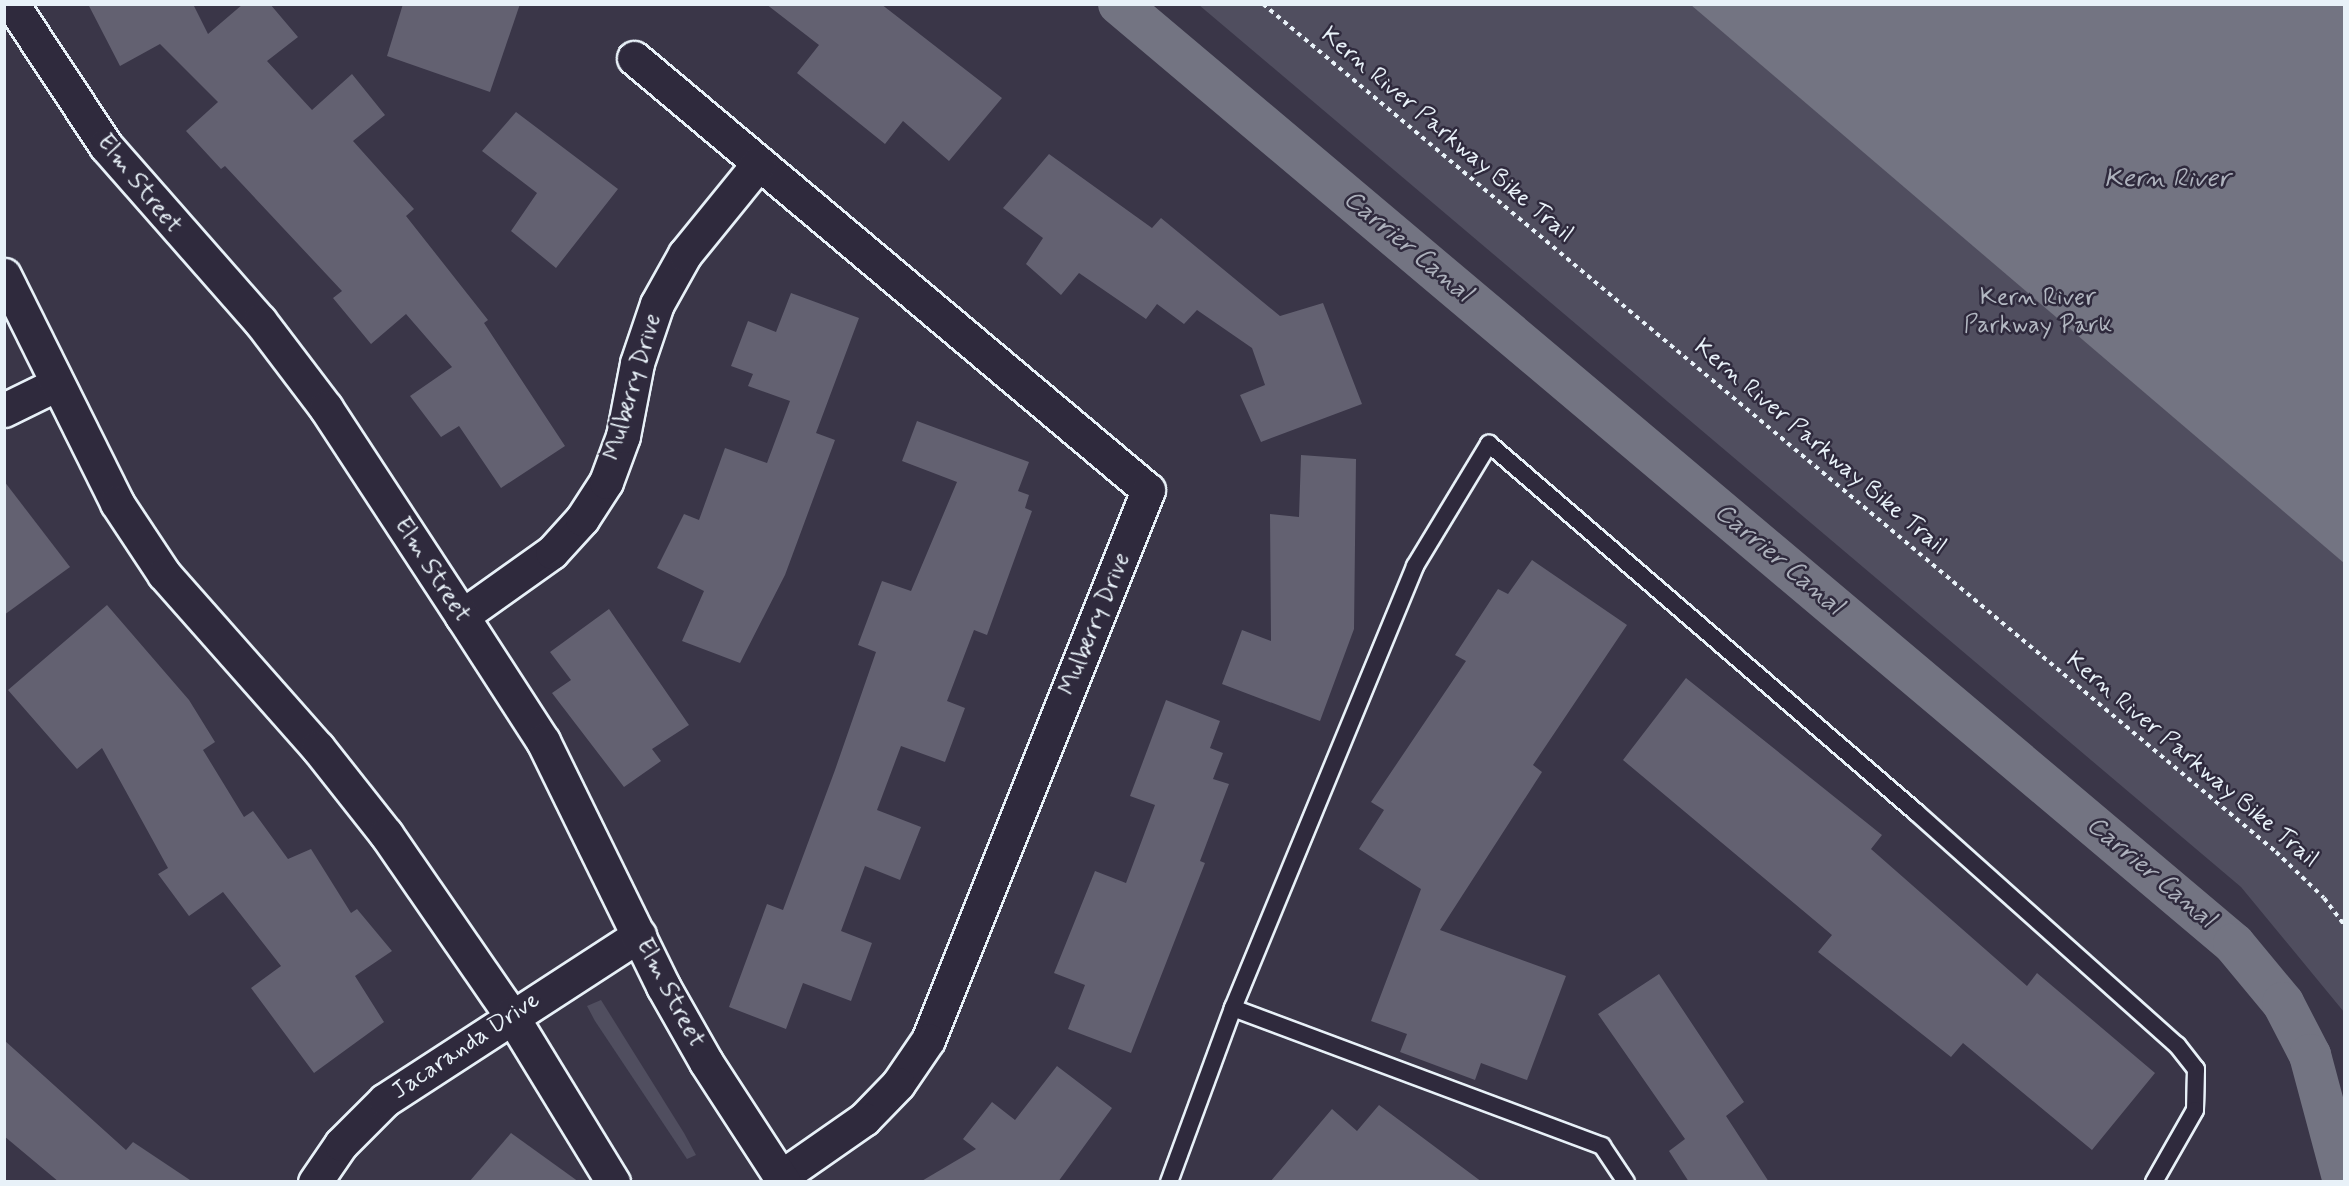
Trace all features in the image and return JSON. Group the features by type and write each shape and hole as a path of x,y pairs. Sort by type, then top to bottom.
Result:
{"street":[{"name":"Elm Street","path":"12,4 106,146 260,321 326,408 462,616 543,741 639,935 706,1062 780,1180"},
{"name":"Mulberry Drive","path":"634,58 1148,490 928,1040 898,1084 864,1119 780,1180"},
{"name":"Mulberry Drive","path":"462,616 552,552 582,519 606,482 623,436 637,363 657,304 685,254 759,163"},
{"path":"4,275 117,503 164,574 318,748 386,834 511,1015 613,1182"},
{"path":"4,410 57,384"},
{"name":"Jacaranda Drive","path":"315,1182 341,1144 385,1100 511,1015 639,935"}],"lane":[{"path":"1169,1182 1233,1008 1414,566 1489,444 1916,812 2176,1045 2196,1069 2195,1110 2154,1182"},
{"path":"1233,1008 1602,1146 1626,1182"}],"path":[{"name":"Kern River Parkway Bike Trail","path":"1263,4 2276,852 2324,898 2344,926"}],"green space":[{"name":"Kern River Parkway Park","path":"1199,5 2344,5 2344,1012 2241,887"},
{"path":"601,1000 696,1155 687,1159 595,1021 587,1006"}],"water":[{"name":"Kern River","path":"1691,5 2344,5 2344,563"}],"building":[{"path":"88,4 193,4 208,34 243,4 270,4 298,37 267,61 312,110 352,74 385,115 353,141 414,209 406,216 488,320 484,323 565,446 501,488 459,426 441,437 410,396 452,367 406,314 371,344 333,298 342,291 225,166 221,169 186,131 218,102 160,44 120,66"},
{"path":"403,4 520,4 490,92 387,56"},
{"path":"766,4 881,4 1002,98 949,161 903,121 885,144 797,73 819,45"},
{"path":"516,112 618,189 556,268 511,231 537,193 482,151"},
{"path":"1049,154 1152,228 1161,218 1280,316 1323,303 1362,404 1261,442 1240,395 1265,385 1252,348 1197,310 1184,324 1157,304 1146,319 1079,273 1061,295 1026,264 1043,238 1003,208"},
{"path":"791,293 859,318 816,433 835,440 785,575 740,663 682,641 704,591 657,568 684,514 699,520 725,448 767,463 790,401 748,386 753,374 731,366 748,321 776,332"},
{"path":"917,421 1029,462 1018,491 1029,495 1025,508 1032,511 987,635 974,630 947,701 965,708 945,762 901,746 877,810 921,827 900,880 865,866 841,931 872,943 851,1001 803,983 786,1029 729,1007 767,904 783,910 835,770 876,652 858,645 882,581 911,591 957,482 902,461"},
{"path":"1301,455 1356,459 1354,629 1320,721 1222,684 1242,630 1271,641 1270,514 1299,517"},
{"path":"4,481 70,567 4,615"},
{"path":"1532,560 1627,625 1533,765 1542,772 1440,930 1566,976 1527,1080 1481,1063 1475,1080 1400,1052 1407,1034 1371,1021 1421,889 1359,849 1384,810 1371,802 1466,661 1455,655 1498,589 1508,594"},
{"path":"107,605 189,700 215,742 203,750 244,817 253,811 288,859 311,849 351,913 357,909 392,951 355,976 384,1022 314,1073 251,988 281,966 223,892 189,916 158,874 168,868 102,748 77,769 8,690"},
{"path":"609,609 689,725 652,749 661,761 624,787 552,693 571,680 550,652"},
{"path":"1686,678 1882,835 1871,849 2027,986 2037,973 2155,1073 2092,1150 1963,1043 1951,1057 1818,952 1832,935 1623,760"},
{"path":"1166,700 1220,721 1210,748 1223,753 1213,779 1229,784 1200,861 1205,863 1131,1053 1068,1029 1085,985 1054,973 1095,871 1126,883 1155,805 1130,796"},
{"path":"1659,974 1744,1102 1726,1116 1769,1182 1689,1182 1669,1151 1685,1139 1598,1014"},
{"path":"4,1040 126,1150 133,1142 193,1182 59,1182 4,1136"},
{"path":"1057,1066 1112,1108 1058,1182 920,1182 976,1149 963,1139 992,1102 1015,1120"},
{"path":"1379,1105 1482,1182 1270,1182 1332,1109 1357,1131"},
{"path":"511,1133 579,1182 469,1182"}],"waterway":[{"name":"Carrier Canal","path":"1119,4 2234,944 2283,1003 2310,1055 2344,1182"}]}
